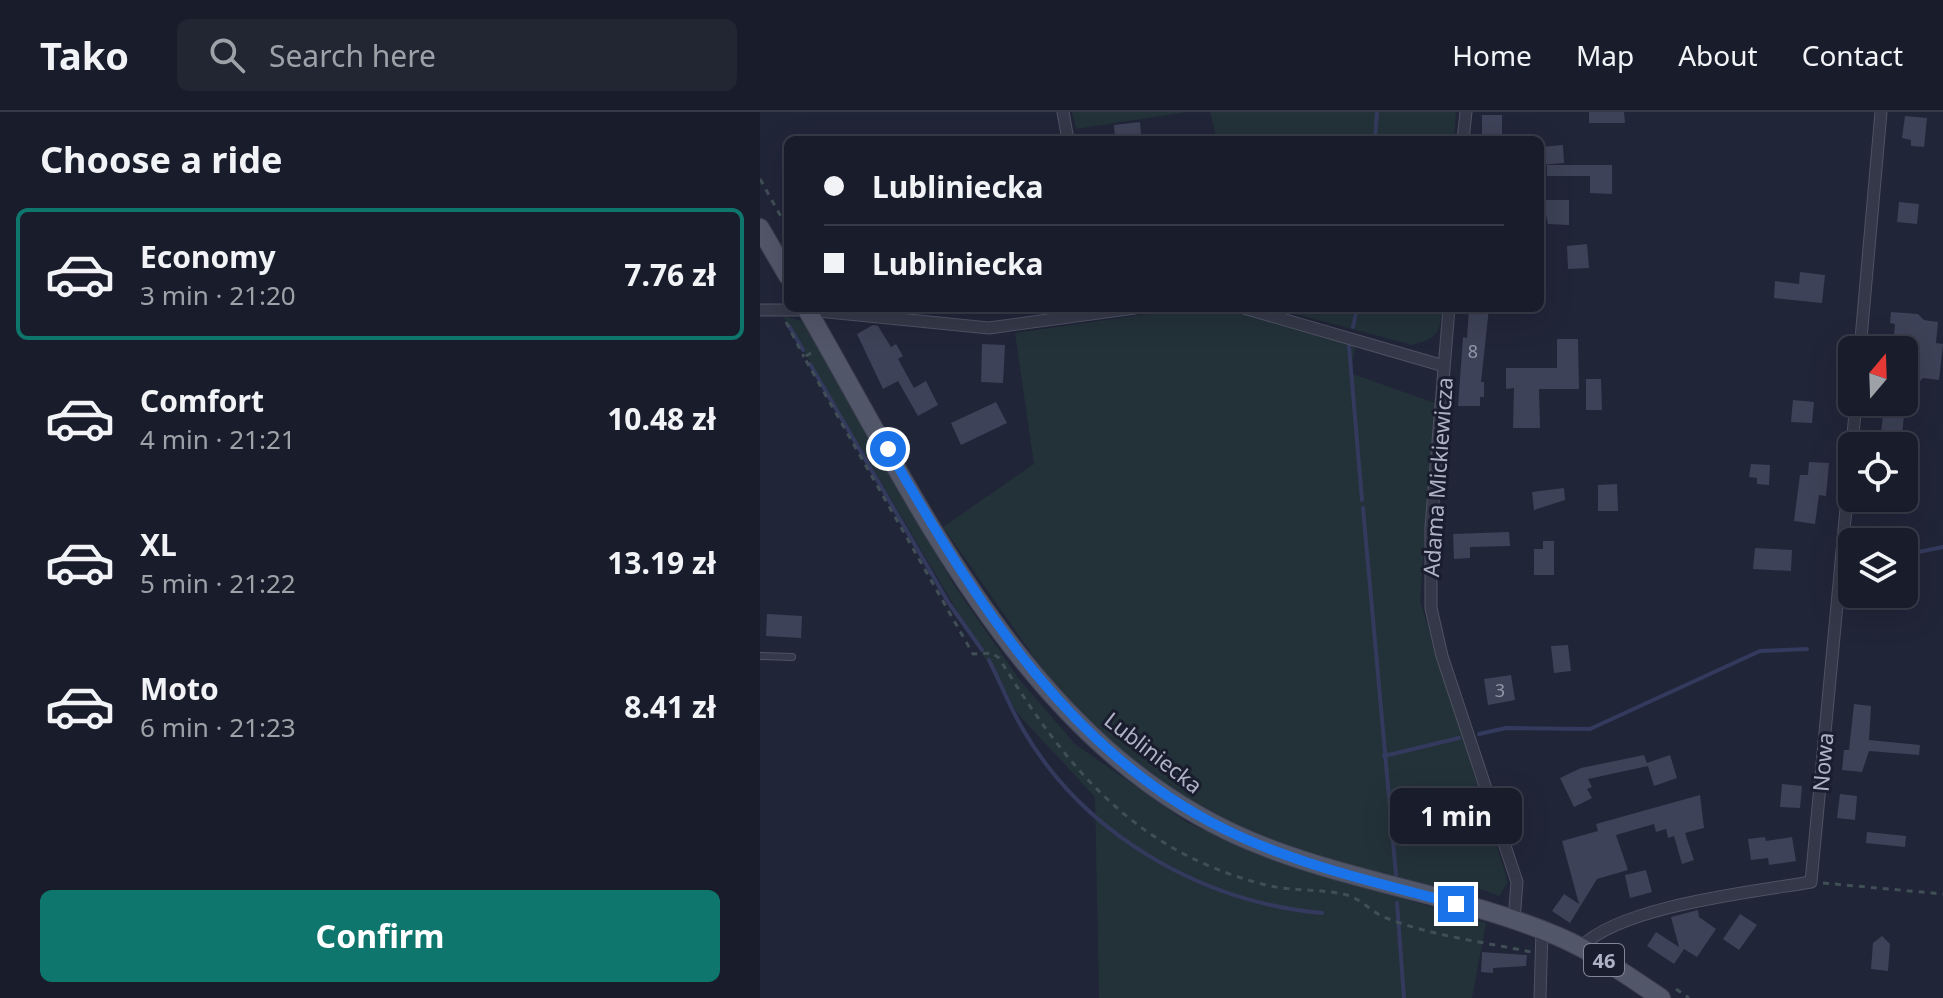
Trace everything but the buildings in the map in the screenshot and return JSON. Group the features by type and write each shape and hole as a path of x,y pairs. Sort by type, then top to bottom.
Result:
{"main road":[{"path":"760,228 784,269"},
{"name":"Lubliniecka","path":"809,312 944,546 993,621 1051,693 1120,762 1188,810 1264,847 1542,930 1581,947 1661,998"}],"street":[{"path":"1063,112 1067,136"},
{"path":"1463,136 1466,112"},
{"path":"1861,336 1881,112"},
{"path":"760,310 782,310"},
{"path":"833,312 973,328 1026,325 1098,312"},
{"path":"1258,312 1444,366"},
{"name":"Adama Mickiewicza","path":"1449,312 1429,560 1431,608 1442,656 1517,882 1514,920"},
{"name":"Nowa","path":"1811,882 1855,416"},
{"path":"1581,947 1603,929 1628,921 1698,902 1811,882"},
{"path":"1540,998 1542,930"}],"lane":[{"path":"760,656 792,657"}],"path":[{"path":"760,179 784,222"},
{"path":"782,310 804,357"},
{"path":"1811,882 1943,894"},
{"path":"1388,919 1541,954"}],"shaded area":[{"path":"1072,112 1187,112 1076,129"},
{"path":"1210,112 1456,112 1454,136 1216,136"},
{"path":"1163,312 1245,314 1356,346 1350,373 1435,403 1420,601 1508,882 1499,896 1470,885 1421,886 1315,858 1228,826 1126,758 1045,673 943,527 1034,464 1015,333"},
{"path":"1288,312 1442,312 1436,334 1412,345"},
{"path":"783,316 803,321 954,585 1019,679 1075,744 1188,823 1256,854 1486,923 1472,998 1099,998 1095,797 1018,714"}],"waterway":[{"path":"1375,136 1377,112"},
{"path":"1353,327 1356,312"},
{"path":"789,326 803,350"},
{"path":"1349,346 1362,500"},
{"path":"810,364 948,602 982,650"},
{"path":"1363,508 1396,875"},
{"path":"1918,552 1943,547"},
{"path":"1479,734 1506,728 1590,729 1760,651 1807,649"},
{"path":"989,660 1012,710 1046,765 1111,830 1149,856 1232,894 1277,906 1322,913"},
{"path":"1384,756 1459,738"},
{"path":"1397,903 1404,998"}],"route":[{"path":"888,449 944,546 993,621 1051,693 1120,762 1188,810 1264,847 1456,904"}]}
